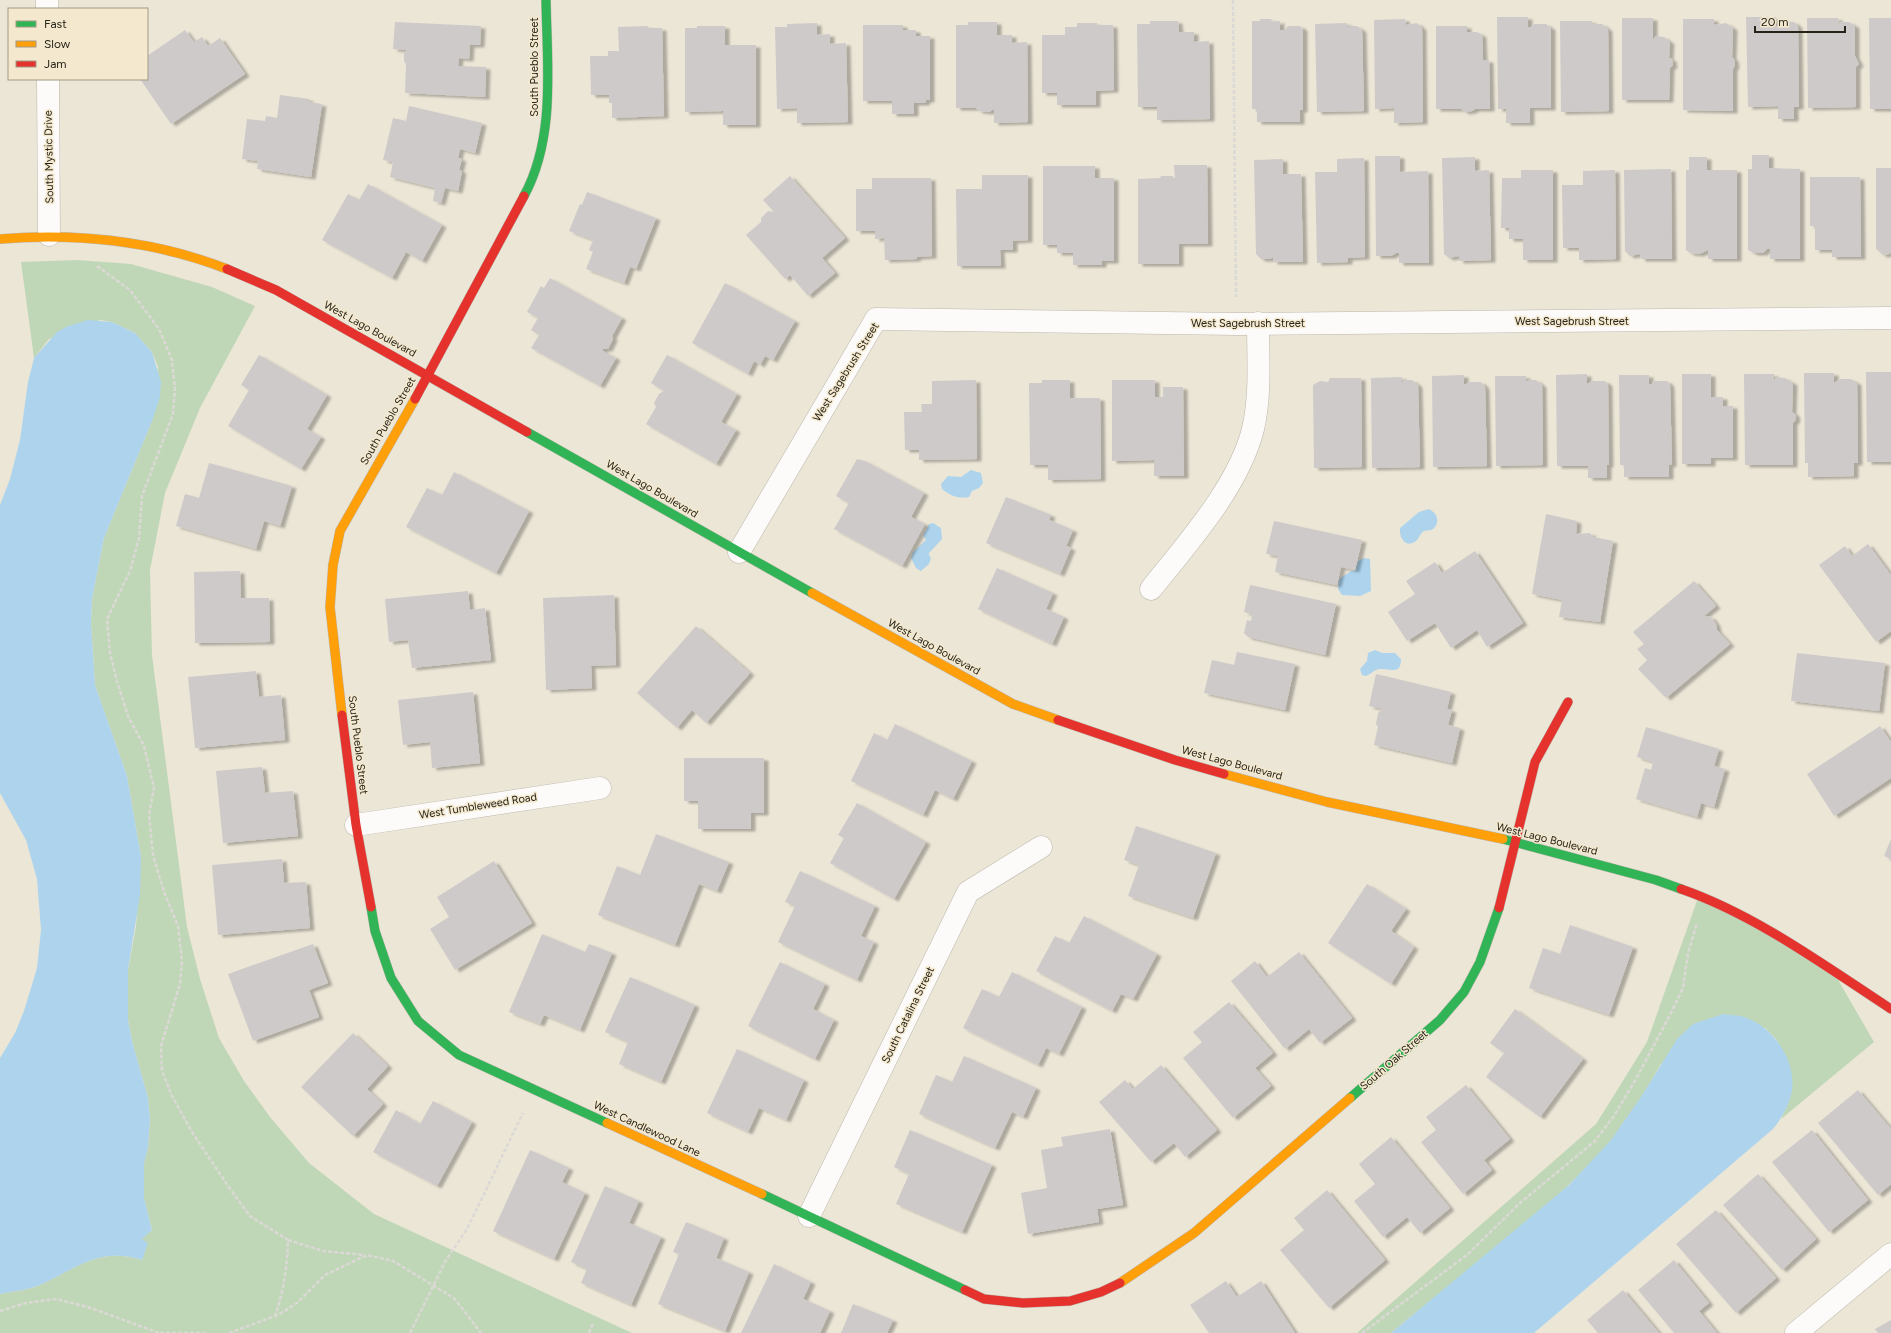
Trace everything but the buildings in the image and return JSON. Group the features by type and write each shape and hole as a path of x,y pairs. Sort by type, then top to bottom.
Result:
{"street":[{"name":"South Pueblo Street","path":"356,825 334,652 330,607 333,565 340,531 428,375 529,187 543,142 548,104 546,0"},
{"name":"South Mystic Drive","path":"48,80 50,235"},
{"name":"West Lago Boulevard","path":"0,239 50,235 138,244 189,256 220,266 276,290 739,552 1013,704 1175,760 1327,802 1516,842 1656,880 1707,898 1744,916 1833,971 1891,1010"},
{"name":"West Sagebrush Street","path":"739,552 876,319 1237,324 1891,318"},
{"path":"1151,590 1193,537 1242,460 1253,429 1258,384 1258,323"},
{"name":"South Oak Street","path":"1070,1301 1101,1292 1127,1280 1194,1233 1440,1020 1464,992 1480,962 1502,900 1535,762 1568,702"},
{"name":"West Tumbleweed Road","path":"356,825 600,788"},
{"name":"West Candlewood Lane","path":"356,825 375,931 391,978 418,1021 459,1055 809,1216 984,1299 1023,1303 1070,1301"},
{"name":"South Catalina Street","path":"809,1216 968,892 1041,847"},
{"path":"1798,1332 1891,1254"}],"path":[{"path":"1233,0 1237,324"},
{"path":"130,290 159,329 172,360 175,389 173,414 142,496 139,538 134,558 130,571 107,620 110,652 117,681 128,716 144,746 154,788 149,815 153,855 164,892 178,926 182,961 180,984 161,1046 162,1071 172,1096 185,1120 228,1186 250,1216 288,1240 323,1252 367,1256 393,1262 454,1298 481,1333"},
{"path":"1362,1333 1467,1255 1520,1203 1595,1141 1600,1135 1614,1116 1636,1079 1683,988 1688,953 1707,898"},
{"path":"410,1333 433,1285 466,1229 534,1090"},
{"path":"275,1316 283,1293 287,1270 288,1240"},
{"path":"229,1333 275,1316 297,1303 325,1275 367,1256"},
{"path":"0,1311 26,1303 57,1299 91,1308 159,1333 205,1333"},
{"path":"589,1333 593,1322"}],"green space":[{"path":"77,260 131,264 212,287 255,306 200,408 165,493 150,570 152,655 187,927 200,979 219,1038 244,1081 270,1117 309,1163 374,1214 632,1333 0,1333 0,1294 37,1286 78,1266 101,1257 114,1256 142,1260 141,1239 152,1230 144,1198 144,1163 148,1148 150,1118 148,1098 132,1041 128,1020 128,970 136,926 141,857 127,776 95,685 91,624 92,599 104,538 152,421 158,367 152,352 135,333 112,322 100,320 49,339 34,358 21,262"},
{"path":"1699,895 1833,971 1874,1042 1781,1119 1789,1101 1784,1054 1776,1039 1765,1028 1661,1064 1644,1094 1611,1141 1586,1168 1533,1217 1391,1333 1357,1333 1596,1124 1647,1042"}],"water":[{"path":"88,320 112,322 135,333 152,352 161,382 160,397 152,421 104,538 92,599 91,624 95,685 127,776 141,857 140,895 128,970 128,1020 132,1041 148,1098 150,1118 148,1148 144,1163 144,1198 152,1230 142,1239 148,1243 142,1260 114,1256 101,1257 78,1266 37,1286 0,1294 0,1058 15,1033 24,1011 37,968 41,930 37,879 26,840 0,793 0,505 10,479 20,440 28,382 34,358 57,332 68,326"},
{"path":"971,470 981,473 983,483 979,488 972,491 969,497 961,498 942,489 941,484 948,476 961,477"},
{"path":"1429,509 1436,515 1437,518 1437,523 1433,529 1423,532 1416,541 1409,544 1406,543 1402,538 1400,528 1419,512"},
{"path":"933,523 941,528 942,539 929,553 931,558 929,564 921,571 916,568 911,558 913,552 925,541 926,539 923,536 929,524"},
{"path":"1364,558 1370,559 1371,591 1360,596 1342,595 1338,589 1339,579 1351,571 1355,571 1358,561"},
{"path":"1375,650 1382,653 1395,653 1401,659 1399,668 1394,670 1378,669 1366,676 1362,675 1360,669 1367,661 1368,653"},
{"path":"1723,1014 1742,1016 1765,1028 1781,1046 1786,1057 1792,1079 1792,1091 1785,1111 1773,1129 1534,1333 1391,1333 1569,1185 1611,1140 1643,1094 1677,1039 1693,1024"}],"traffic: fast":[{"path":"524,196 534,173 541,150 545,125 548,75 546,0"},
{"path":"527,432 812,593"},
{"path":"1503,839 1656,880 1681,889"},
{"path":"371,907 375,931 391,978 418,1021 459,1055 607,1123"},
{"path":"1350,1098 1440,1020 1464,992 1480,962 1499,908"},
{"path":"762,1194 965,1290"}],"traffic: slow":[{"path":"0,239 58,237 115,241 172,252 200,259 227,269"},
{"path":"342,715 330,607 333,565 340,531 415,399"},
{"path":"812,593 1013,704 1058,720"},
{"path":"1224,774 1327,802 1503,839"},
{"path":"1120,1283 1194,1233 1350,1098"},
{"path":"607,1123 762,1194"}],"traffic: jam":[{"path":"415,399 524,196"},
{"path":"227,269 276,290 527,432"},
{"path":"1499,908 1535,762 1568,702"},
{"path":"342,715 356,825 371,907"},
{"path":"1058,720 1175,760 1224,774"},
{"path":"1681,889 1709,900 1763,927 1891,1009"},
{"path":"965,1290 984,1299 1023,1303 1070,1301 1101,1292 1120,1283"}]}
